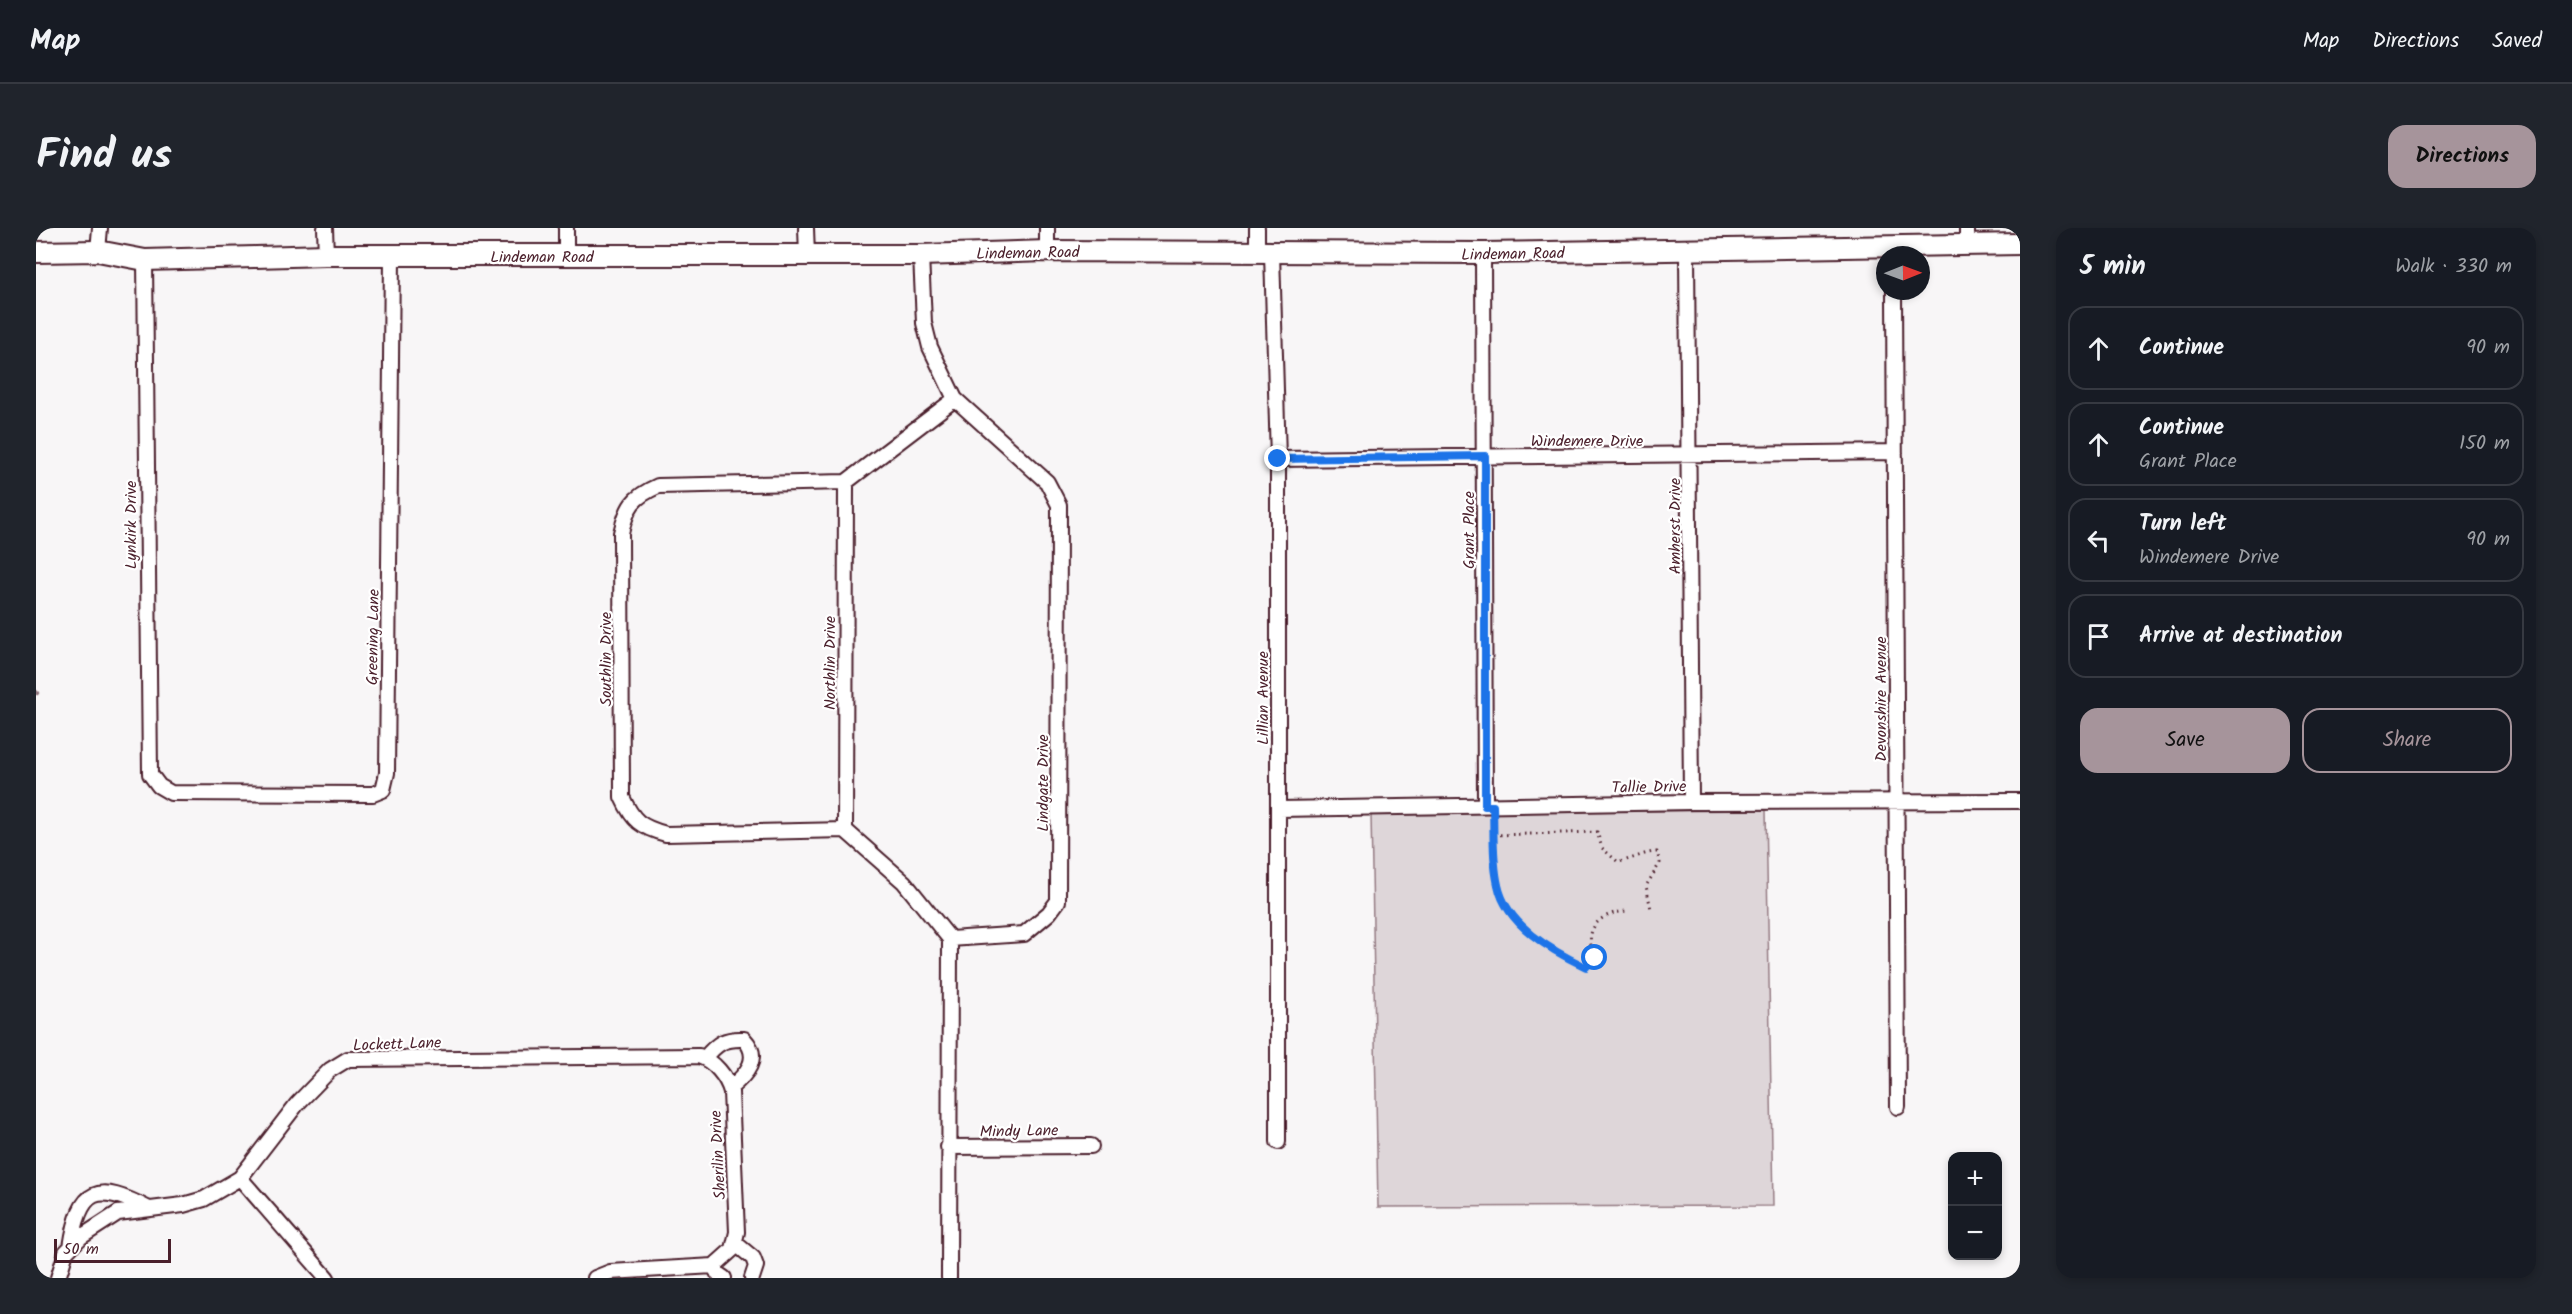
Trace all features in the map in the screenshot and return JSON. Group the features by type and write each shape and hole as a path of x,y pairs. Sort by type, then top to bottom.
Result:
{"street":[{"path":"98,251 100,228"},
{"path":"325,228 326,255"},
{"path":"566,228 566,256"},
{"path":"807,228 807,255"},
{"path":"1047,228 1047,251"},
{"name":"Lillian Avenue","path":"1257,228 1265,253 1278,459 1278,1142"},
{"name":"Lindeman Road","path":"1915,246 1967,236 2020,244"},
{"name":"Lindeman Road","path":"36,252 98,251 145,260 326,255 921,255 1047,251 1483,253 1876,250"},
{"name":"Amherst Drive","path":"1687,251 1691,802"},
{"name":"Grant Place","path":"1483,253 1489,806"},
{"name":"Lindgate Drive","path":"921,255 924,323 930,347 955,399 1047,482 1059,504 1058,901 1049,913 1024,934 950,939"},
{"name":"Greening Lane","path":"159,786 171,794 373,794 383,790 387,773 392,256"},
{"name":"Lynkirk Drive","path":"145,260 148,758 150,774 159,786"},
{"name":"Devonshire Avenue","path":"1894,300 1898,1107"},
{"path":"846,482 955,399"},
{"name":"Windemere Drive","path":"1278,459 1895,453"},
{"name":"Southlin Drive","path":"845,830 666,834 646,828 631,816 622,797 621,533 625,514 640,494 658,486 846,482"},
{"name":"Northlin Drive","path":"845,830 846,482"},
{"name":"Tallie Drive","path":"1279,809 1691,802 2020,801"},
{"path":"845,830 904,882 950,939 949,1278"},
{"path":"705,1058 717,1043 732,1038 744,1039 751,1046 753,1057 748,1068 730,1088"},
{"name":"Lockett Lane","path":"58,1278 66,1252 81,1237 117,1213 183,1205 204,1199 240,1178 297,1104 330,1070 348,1059 687,1056 705,1058"},
{"name":"Sherilin Drive","path":"705,1058 718,1069 730,1088 737,1232 735,1243"},
{"name":"Mindy Lane","path":"948,1147 1090,1146"},
{"path":"240,1178 327,1278"},
{"name":"Lockett Lane","path":"71,1247 77,1218 87,1199 97,1193 121,1196 149,1209"},
{"path":"594,1278 610,1272 714,1266 733,1249 735,1243 753,1258 756,1266 752,1278"},
{"path":"714,1266 718,1274 724,1278"}],"path":[{"path":"1489,806 1498,887 1516,921 1548,946 1586,967 1595,958 1589,945 1593,928 1604,916 1627,911"},
{"path":"1494,836 1597,832 1602,848 1618,862 1634,859 1648,852 1657,852 1660,863 1646,886 1651,909"}],"shaded area":[{"path":"1766,810 1773,1206 1378,1207 1371,813"}],"route":[{"path":"1278,459 1485,456 1485,806 1493,806 1494,862 1498,887 1516,921 1530,933 1586,967 1595,958"}]}
